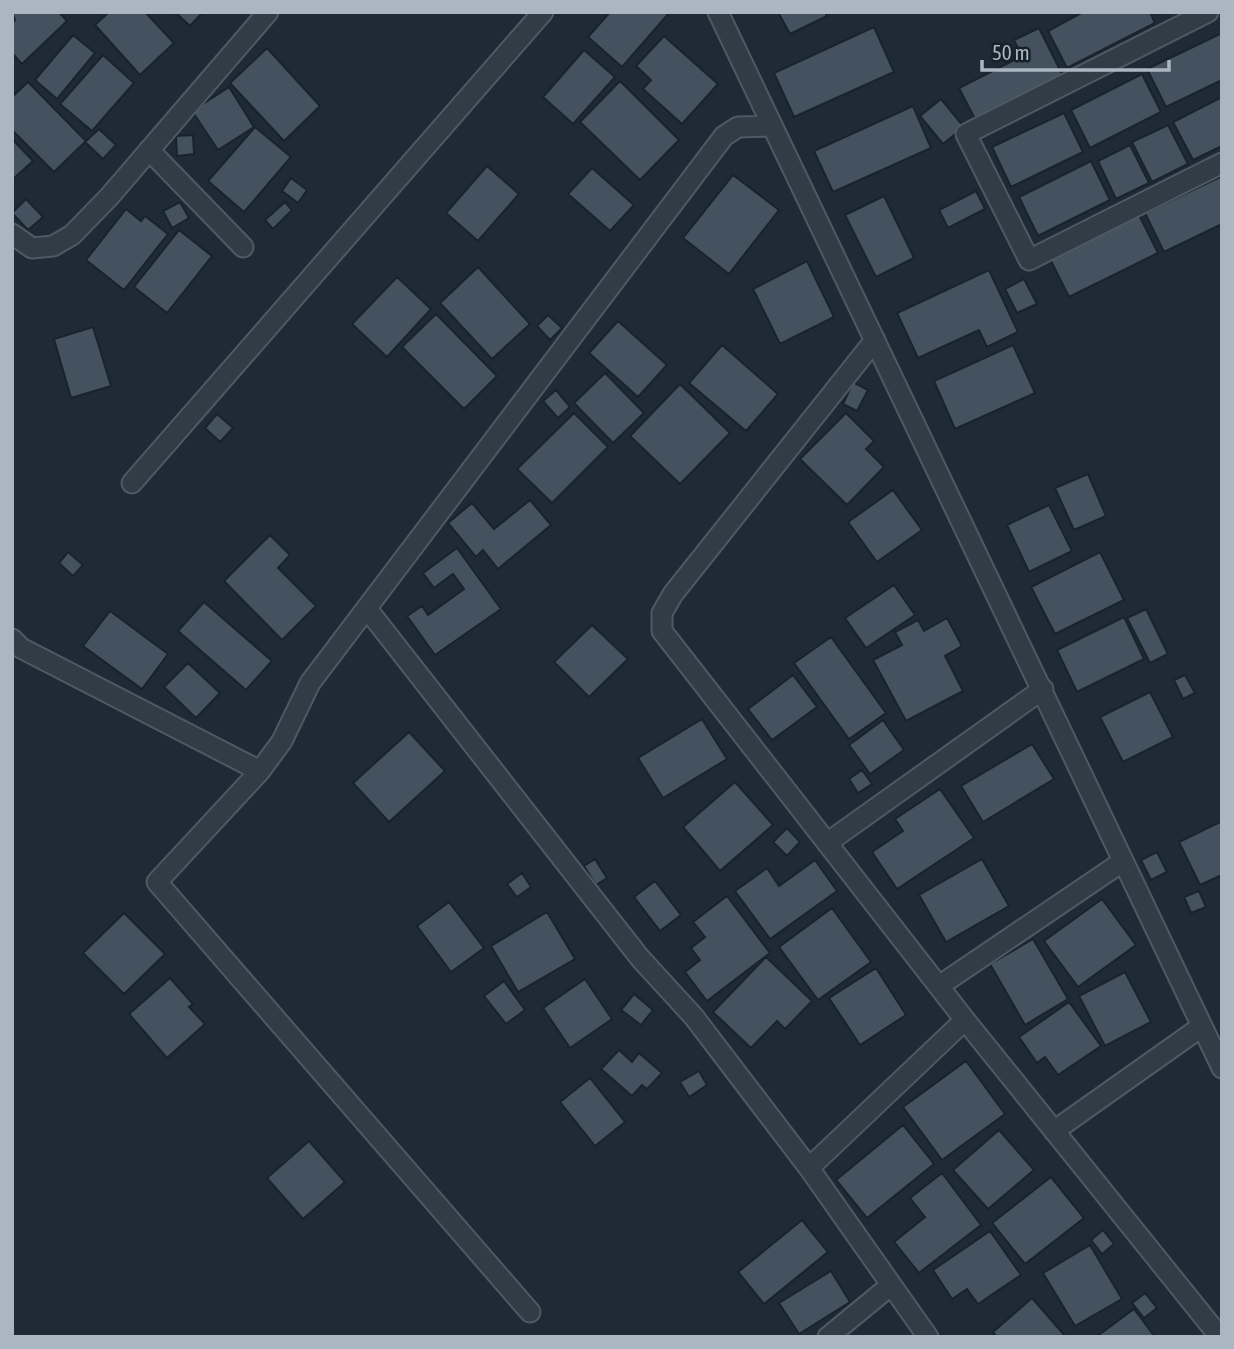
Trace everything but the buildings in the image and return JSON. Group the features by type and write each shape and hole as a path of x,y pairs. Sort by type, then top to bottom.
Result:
{"street":[{"path":"12,234 32,248 53,246 72,235 110,197 268,12"},
{"path":"132,483 543,12"},
{"path":"718,12 770,126 1043,689 1122,862 1222,1068"},
{"path":"1208,12 966,134 1030,260 1222,163"},
{"path":"530,1312 157,883 260,771 282,741 310,682 368,610 724,136 738,127 770,126"},
{"path":"149,150 243,247"},
{"path":"875,340 673,594 660,623 667,638 965,1020 1220,1337"},
{"path":"368,610 640,958 694,1017 809,1168 928,1337"},
{"path":"12,639 21,648 260,771"},
{"path":"827,843 1043,689"},
{"path":"939,986 1122,862"},
{"path":"809,1168 965,1020"},
{"path":"1054,1130 1202,1027"},
{"path":"828,1337 890,1286"}]}
